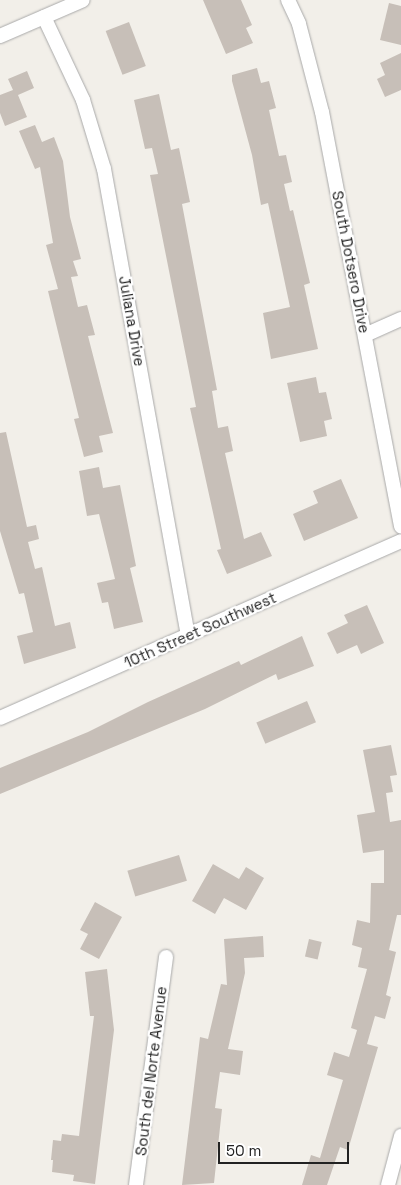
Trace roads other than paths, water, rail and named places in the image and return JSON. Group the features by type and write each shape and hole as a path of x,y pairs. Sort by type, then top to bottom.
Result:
{"street":[{"path":"0,36 83,0"},
{"name":"South Dotsero Drive","path":"288,0 299,24 322,112 401,527"},
{"name":"Juliana Drive","path":"44,17 84,100 104,169 188,635"},
{"path":"365,335 401,319"},
{"name":"10th Street Southwest","path":"0,718 401,542"},
{"name":"South del Norte Avenue","path":"136,1185 166,957"},
{"path":"388,1185 401,1136"}]}
